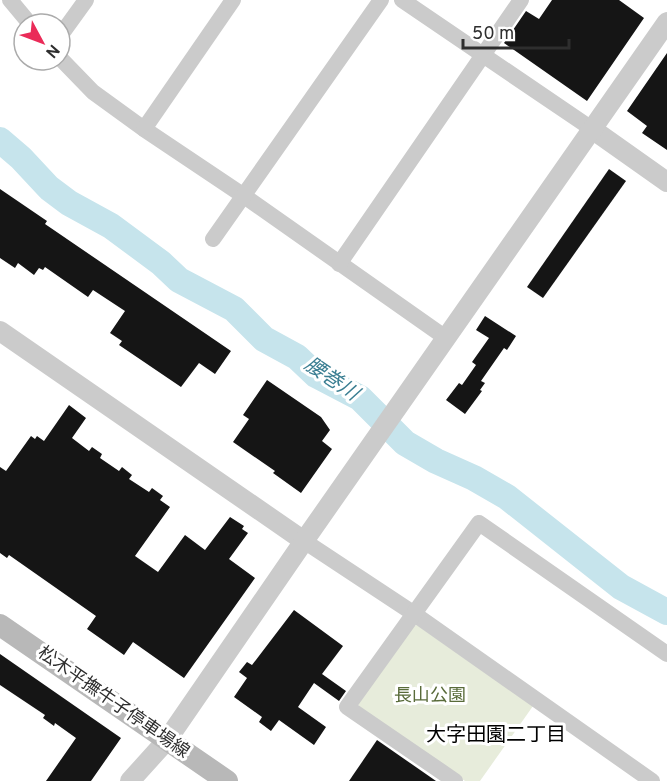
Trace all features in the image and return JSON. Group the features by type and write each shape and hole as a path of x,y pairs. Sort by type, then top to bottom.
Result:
{"main road":[{"name":"松木平撫牛子停車場線","path":"0,625 227,781"}],"street":[{"path":"10,0 20,12"},
{"path":"72,19 86,0"},
{"path":"144,129 233,0"},
{"path":"213,239 381,0"},
{"path":"402,0 592,129 667,183"},
{"path":"339,264 521,0"},
{"path":"130,781 167,740 667,22"},
{"path":"72,70 93,92 144,129 447,338"},
{"path":"0,330 304,541 413,613 652,781"},
{"path":"455,781 346,707 479,523 667,654"}],"green space":[{"name":"長山公園","path":"417,625 533,706 480,781 465,781 359,709 358,701 409,627"}],"building":[{"path":"552,0 619,0 644,18 587,101 504,43 526,11 539,19"},
{"path":"667,53 667,150 642,133 647,126 627,111"},
{"path":"609,169 626,181 543,298 527,287"},
{"path":"0,189 47,221 45,224 231,351 215,374 199,363 181,387 119,345 122,341 110,333 125,311 93,290 88,297 45,267 43,270 39,268 34,275 18,263 15,268 0,258"},
{"path":"485,316 516,336 507,350 504,348 481,381 485,383 480,390 482,391 465,414 446,400 459,383 462,385 476,365 472,362 489,338 476,330"},
{"path":"267,380 321,417 330,430 322,441 332,449 301,493 273,473 275,471 233,442 249,419 243,415"},
{"path":"69,405 86,418 72,438 89,451 92,447 102,454 100,458 119,471 122,467 132,475 129,479 149,492 152,488 163,496 160,500 170,507 135,556 158,572 185,535 205,550 230,517 244,526 242,529 248,533 229,559 255,578 184,678 133,642 124,655 87,629 96,616 9,555 7,558 0,553 0,467 6,471 31,436 35,439 37,436 44,441"},
{"path":"294,610 343,646 322,674 346,691 339,701 314,683 298,707 326,727 314,745 279,720 271,731 259,722 262,717 234,697 247,678 239,672 247,662 252,665"},
{"path":"0,654 121,738 91,781 46,781 76,738 55,723 54,726 43,718 45,715 0,685"},
{"path":"377,740 436,781 349,781"}],"waterway":[{"name":"腰巻川","path":"0,140 21,158 49,188 69,203 111,226 161,263 179,280 234,309 264,339 297,357 316,375 360,398 405,443 507,497 621,587 667,612"}],"district":[{"name":"大字田園二丁目","path":"496,736"}]}
